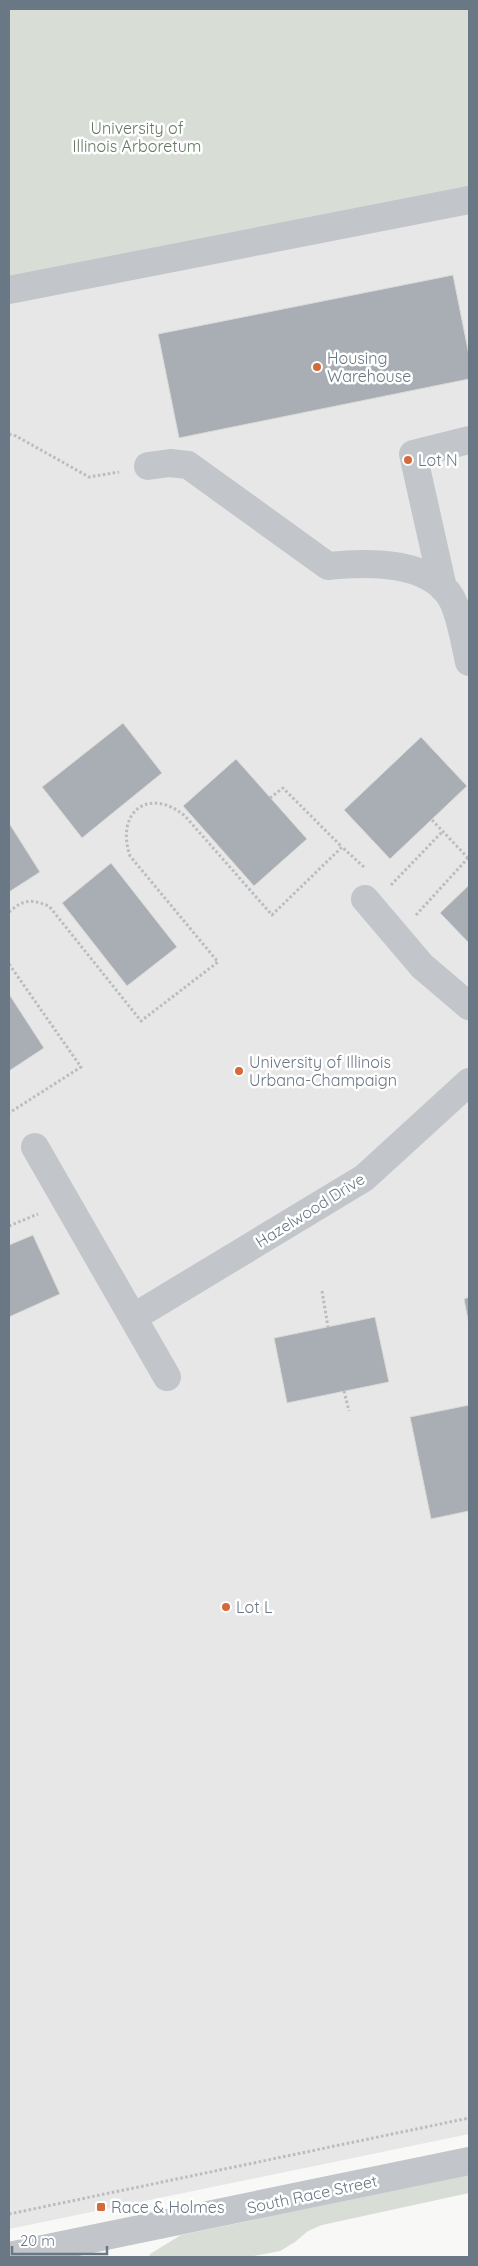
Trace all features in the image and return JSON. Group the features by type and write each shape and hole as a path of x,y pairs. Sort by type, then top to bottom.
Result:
{"street":[{"path":"9,290 469,200"},
{"path":"443,588 413,454 469,440"},
{"path":"148,466 170,463 188,465 328,566 364,562 395,565 426,576 443,588 455,605 469,662"},
{"path":"376,894 422,966 469,1006"},
{"name":"Hazelwood Drive","path":"134,1317 364,1178 469,1082"},
{"path":"35,1146 167,1377"},
{"name":"South Race Street","path":"9,2256 110,2247 469,2161"}],"path":[{"path":"9,434 16,436 89,477 148,466"},
{"path":"270,798 283,788 368,871"},
{"path":"9,912 18,903 34,900 49,906 142,1021 218,962 130,856 126,845 125,831 130,816 139,807 167,804 185,816 272,915 342,847"},
{"path":"407,910 414,917 469,859 432,820"},
{"path":"376,894 443,831"},
{"path":"9,964 80,1067 9,1113"},
{"path":"9,1226 42,1212"},
{"path":"322,1291 328,1327"},
{"path":"344,1391 349,1412"},
{"path":"9,2214 469,2118"}],"shaded area":[{"name":"University of Illinois Urbana-Champaign","path":"9,9 469,9 469,2134 9,2229"}],"green space":[{"name":"University of Illinois Arboretum","path":"9,9 469,9 469,204 9,292"},
{"path":"469,2175 469,2193 322,2225 308,2231 280,2251 248,2257 149,2257 150,2254 181,2235"}],"building":[{"name":"Housing Warehouse","path":"453,275 469,355 469,379 179,438 158,334"},
{"path":"123,723 162,773 82,838 42,787"},
{"path":"421,737 467,786 390,859 344,810"},
{"path":"236,759 307,839 254,886 183,806"},
{"path":"9,823 40,872 9,892"},
{"path":"111,863 177,947 127,986 62,903"},
{"path":"469,885 469,943 440,913"},
{"path":"9,994 44,1048 9,1071"},
{"path":"33,1235 60,1294 9,1317 9,1245"},
{"path":"469,1297 469,1325 464,1299"},
{"path":"375,1317 389,1382 287,1403 274,1338"},
{"path":"469,1405 469,1511 431,1519 410,1417"}],"place":[{"name":"Housing Warehouse","path":"317,367"},
{"name":"Lot N","path":"408,460"},
{"name":"University of Illinois Urbana-Champaign","path":"239,1071"},
{"name":"Lot L","path":"226,1607"},
{"name":"Race & Holmes","path":"101,2207"}]}
